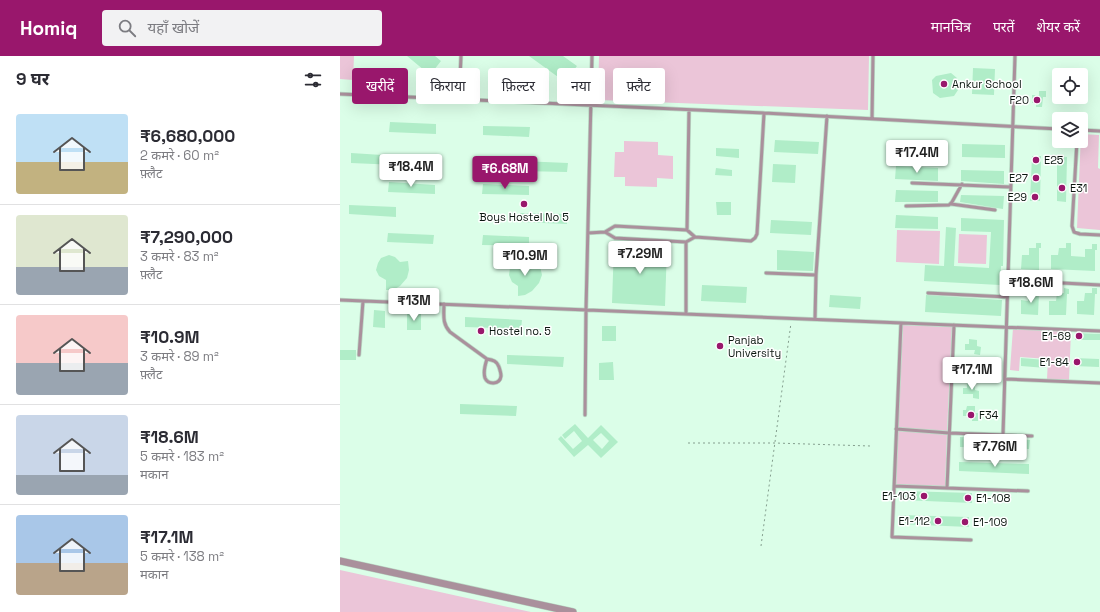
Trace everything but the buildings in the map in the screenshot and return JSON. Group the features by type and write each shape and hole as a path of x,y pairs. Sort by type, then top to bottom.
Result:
{"street":[{"path":"340,561 573,612"}],"lane":[{"path":"460,68 461,56"},
{"path":"585,415 592,56"},
{"path":"872,119 873,56"},
{"path":"1003,435 1015,56"},
{"path":"340,94 416,98"},
{"path":"480,101 828,116 1052,129"},
{"path":"687,230 689,110"},
{"path":"605,232 615,238 686,242 695,237 751,241 757,234 764,113"},
{"path":"815,319 816,275 828,116"},
{"path":"1088,130 1100,131"},
{"path":"1077,148 1072,226 1074,232 1100,236"},
{"path":"912,183 1010,187"},
{"path":"951,204 962,184"},
{"path":"906,206 951,204 995,210"},
{"path":"588,233 605,232 615,226 687,230 695,237"},
{"path":"686,242 686,314"},
{"path":"766,273 816,275"},
{"path":"1008,280 1100,285"},
{"path":"928,293 1007,297"},
{"path":"340,300 1100,331"},
{"path":"359,355 363,301"},
{"path":"444,304 444,321 450,332 487,359 494,360 498,364 501,378 496,383 488,382 486,380 485,369 487,359"},
{"path":"901,323 892,537 971,540"},
{"path":"946,488 954,325"},
{"path":"1004,379 1100,383"},
{"path":"896,429 949,433 1032,436"},
{"path":"894,486 1028,491"}],"path":[{"path":"761,546 791,318"},
{"path":"688,443 775,443 870,446"}],"shaded area":[{"path":"340,56 354,56 352,80 340,79"},
{"path":"599,56 869,56 868,110 665,102 665,68 613,68 613,101 605,100 605,68 599,68"},
{"path":"1088,134 1099,135 1098,168 1100,169 1100,230 1077,228 1080,148 1088,148"},
{"path":"624,141 658,142 658,155 673,156 673,179 657,178 657,187 625,186 625,177 614,177 615,152 624,152"},
{"path":"897,230 940,231 939,264 896,262"},
{"path":"959,234 987,235 986,264 958,263"},
{"path":"903,325 952,327 947,431 898,428"},
{"path":"1013,328 1071,332 1069,380 1047,379 1048,359 1020,357 1019,371 1010,370"},
{"path":"898,431 947,434 945,486 896,485"},
{"path":"340,570 531,612 340,612"}],"place":[{"name":"Ankur School","path":"944,84"},
{"name":"F20","path":"1037,100"},
{"name":"E25","path":"1036,160"},
{"name":"E27","path":"1036,178"},
{"name":"E31","path":"1062,188"},
{"name":"E29","path":"1035,197"},
{"name":"Boys Hostel No 5","path":"524,204"},
{"name":"Hostel no. 5","path":"481,331"},
{"name":"E1-69","path":"1079,336"},
{"name":"Panjab University","path":"720,346"},
{"name":"E1-84","path":"1077,362"},
{"name":"F34","path":"971,415"},
{"name":"E1-103","path":"924,496"},
{"name":"E1-108","path":"968,498"},
{"name":"E1-112","path":"938,521"},
{"name":"E1-109","path":"965,522"}]}
